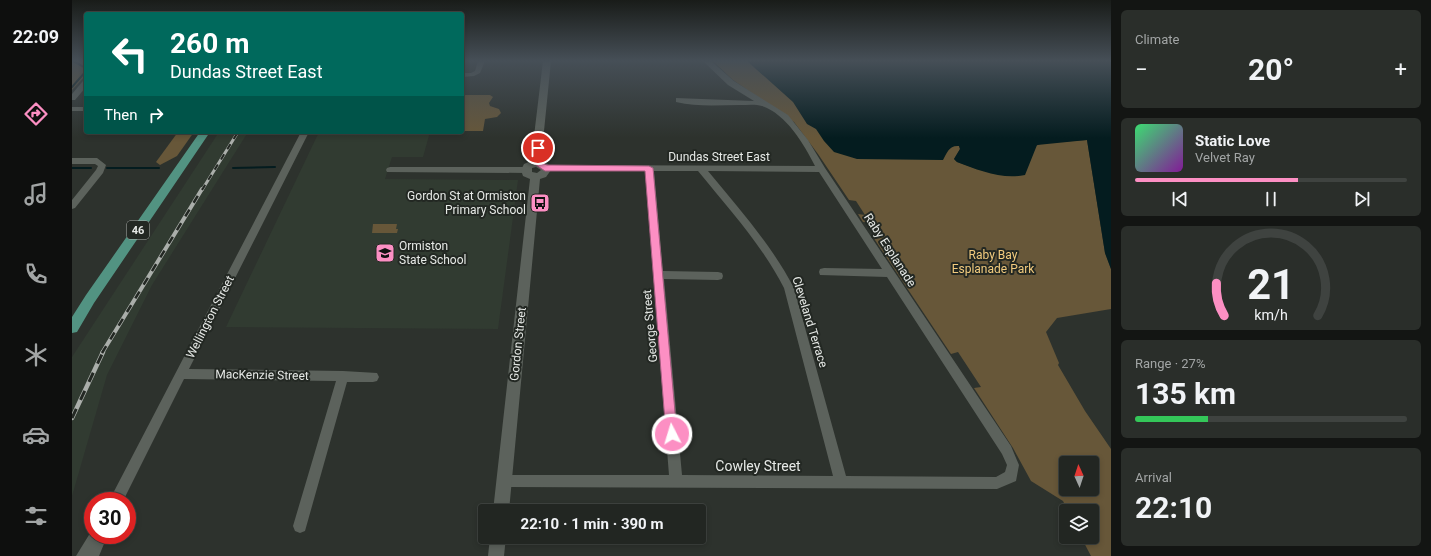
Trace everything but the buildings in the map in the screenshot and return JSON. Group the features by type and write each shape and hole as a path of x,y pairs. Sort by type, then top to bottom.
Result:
{"main road":[{"name":"46","path":"72,328 90,299 204,134"}],"street":[{"path":"72,98 82,87"},
{"name":"Gordon Street","path":"502,504 544,87"},
{"name":"Raby Esplanade","path":"737,87 791,123 813,154 821,169 1007,450 1013,465 1011,476"},
{"path":"679,100 692,102 761,103"},
{"path":"72,109 84,109"},
{"name":"Wellington Street","path":"121,492 303,134"},
{"path":"72,161 100,163 102,165 100,170 72,206"},
{"name":"Dundas Street East","path":"390,170 649,168 821,169"},
{"name":"George Street","path":"649,168 676,481"},
{"name":"Cleveland Terrace","path":"701,168 768,250 789,288 841,482"},
{"path":"824,272 890,273"},
{"path":"658,275 718,276"},
{"name":"MacKenzie Street","path":"181,374 373,377"},
{"path":"300,526 343,376"},
{"name":"Cowley Street","path":"504,481 997,483 1011,476"},
{"path":"83,556 92,544"},
{"path":"92,556 95,544"},
{"path":"496,556 497,544"}],"shaded area":[{"path":"218,134 247,134 152,285 107,375 72,496 72,357"},
{"name":"Ormiston State School","path":"318,134 429,134 423,157 392,157 385,179 518,180 498,329 226,327"}],"green space":[{"name":"Raby Bay Esplanade Park","path":"743,87 903,87 954,145 959,146 960,149 954,159 957,162 977,169 1043,143 1087,140 1105,253 1111,269 1111,309 1057,318 1046,332 1059,363 1058,365 1085,411 1111,449 1111,556 1091,556 1085,544 1099,544 1099,504 1064,504 1063,501 1031,481 1013,448 974,388 981,387 958,352 951,354 873,237 881,238 871,223 863,222 858,214 865,215 856,201 849,200 794,122"},
{"path":"464,95 490,95 493,97 489,103 490,106 499,109 501,113 497,117 485,119 483,131 464,131"},
{"path":"177,134 193,134 177,156 160,165 156,162"},
{"path":"373,224 397,224 397,233 372,233"}],"water":[{"path":"776,87 1111,87 1111,269 1105,253 1087,140 1037,145 1025,175 1016,176 990,173 957,162 954,159 960,149 959,146 951,148 943,160 857,159 834,152 816,129 807,124 793,102"}],"waterway":[{"path":"233,168 275,167"},
{"path":"72,168 91,168"},
{"path":"107,168 159,168"}],"railway":[{"path":"202,190 237,134"},
{"path":"102,353 202,189"},
{"path":"72,418 103,352"}],"place":[{"name":"Gordon St at Ormiston Primary School","path":"540,203"},
{"name":"Ormiston State School","path":"385,253"}],"route":[{"path":"538,148 536,163 544,166 545,168 649,168 672,434"}]}
